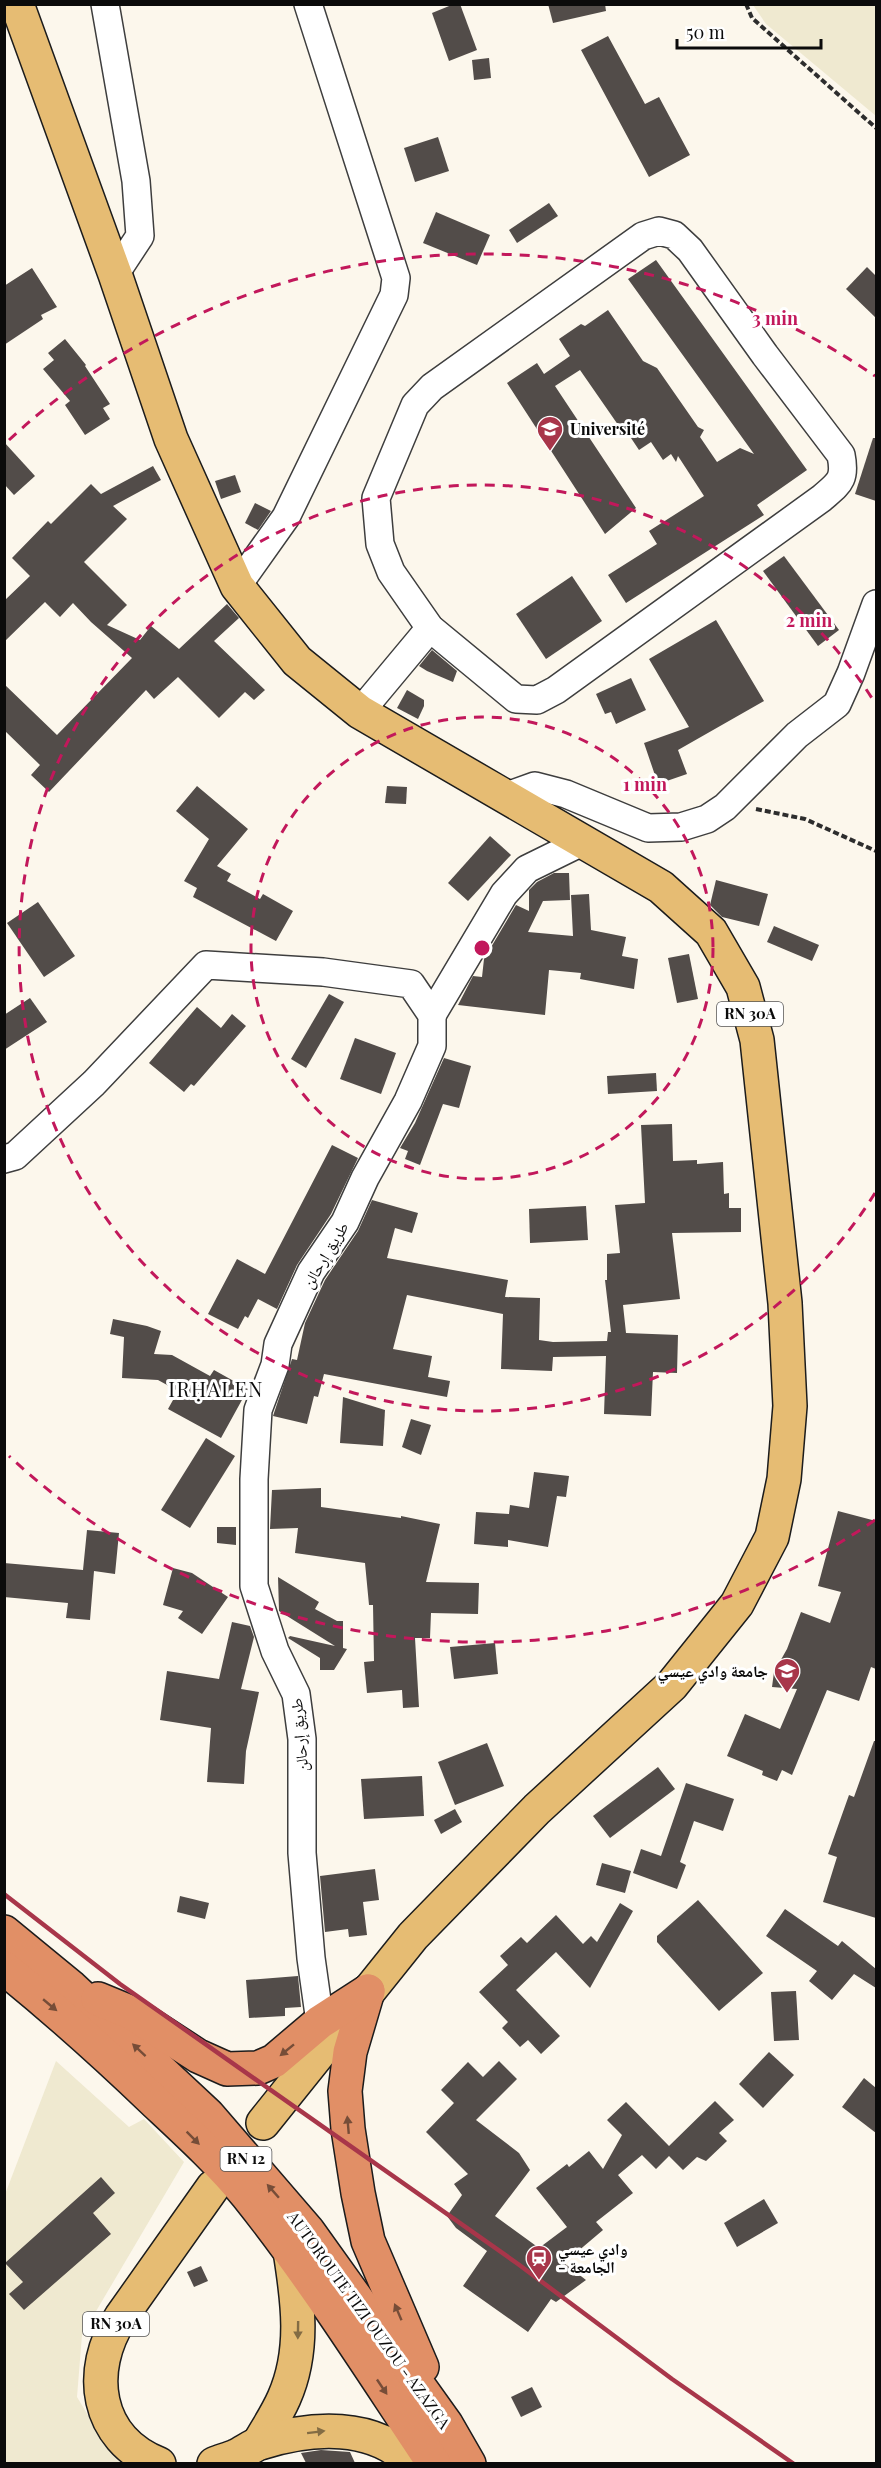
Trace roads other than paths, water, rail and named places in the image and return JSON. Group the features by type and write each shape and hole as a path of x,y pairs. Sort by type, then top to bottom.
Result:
{"highway":[{"name":"AUTOROUTE TIZI OUZOU - AZAZGA","path":"4,1932 71,1987 208,2115 308,2231 446,2424 469,2463"},
{"name":"AUTOROUTE TIZI OUZOU - AZAZGA","path":"4,1968 52,2007 193,2137 245,2193 290,2251 434,2463"},
{"path":"71,1987 132,2013 198,2056 227,2069 258,2068 274,2061 320,2022 368,1991"},
{"path":"368,1991 350,2052 345,2091 348,2129 358,2193 368,2241 446,2424"}],"main road":[{"name":"RN 30A","path":"17,4 115,274 171,439 237,585 297,661 360,712 662,886 711,932 743,987 757,1040 785,1303 790,1406 784,1479 772,1537 737,1604 672,1685 537,1809 413,1935 263,2123"},
{"name":"RN 30A","path":"159,2463 133,2449 119,2435 109,2418 103,2400 100,2378 102,2356 109,2335 213,2187"},
{"path":"259,2443 284,2399 293,2375 298,2350 297,2294 290,2251"},
{"path":"214,2463 235,2457 259,2443 318,2431 355,2432 377,2439 403,2452 413,2463"}],"street":[{"path":"105,4 136,181 140,236 115,274"},
{"path":"237,585 286,517 394,295 396,278 308,4"},
{"path":"659,231 674,235 690,250 765,355 841,455 844,470 841,481 822,498 594,663 537,700 516,699 430,628 391,572 380,544 375,498 415,405 432,387 643,236 659,231"},
{"path":"507,796 535,786 566,795 648,828 681,827 707,819 725,807 797,735 837,704 876,604"},
{"path":"360,712 430,628"},
{"path":"4,1159 15,1156 94,1083 206,965 323,972 411,984 432,1015 504,894 527,869 584,841"},
{"name":"طريق إرحالن","path":"320,2022 311,1958 302,1853 302,1739 296,1694 274,1651 254,1586 254,1479 258,1410 274,1365 278,1344 311,1272 345,1222 365,1178 408,1101 432,1046 432,1015"}],"railway":[{"path":"4,1894 120,1984 518,2264 672,2379 794,2464"}],"place":[{"name":"Université","path":"550,452"},
{"name":"جامعة وادي عيسي","path":"787,1694"},
{"name":"وادي عيسي - الجامعة","path":"539,2281"}],"district":[{"name":"IRḤALEN","path":"216,1390"}]}
